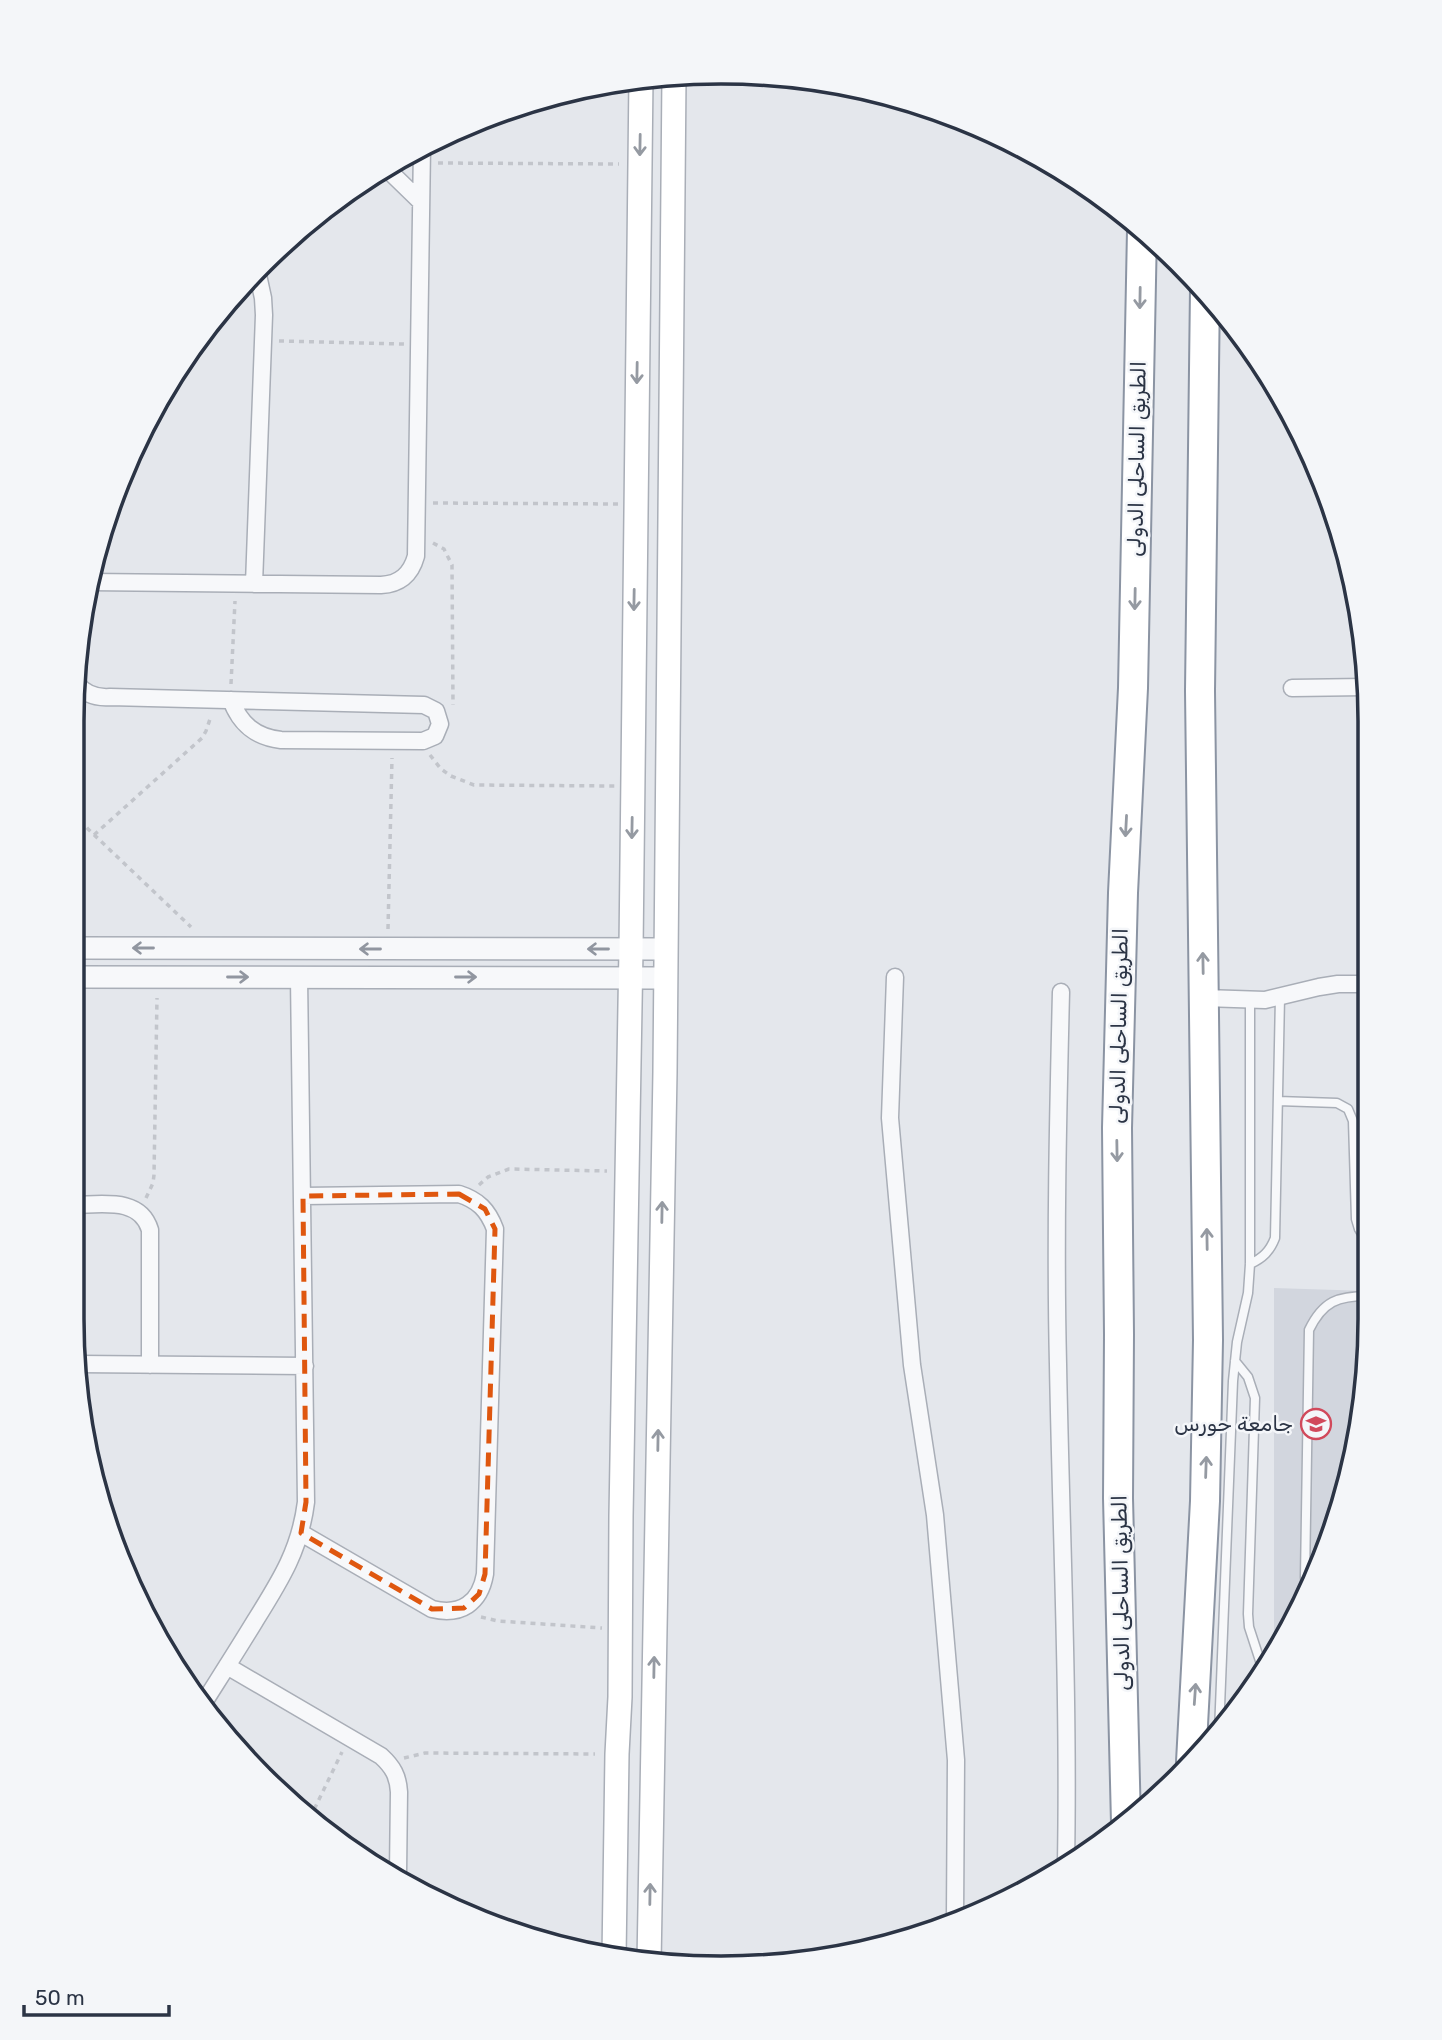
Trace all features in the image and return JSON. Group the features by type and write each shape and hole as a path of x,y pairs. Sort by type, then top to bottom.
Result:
{"highway":[{"name":"الطريق الساحلى الدولى","path":"1126,1810 1118,1498 1116,1128 1133,688 1142,243"},
{"path":"1192,1747 1207,1420 1208,1273 1200,691 1205,307"}],"main road":[{"path":"649,1952 666,949 674,85"},
{"path":"614,1947 631,949 641,89"}],"street":[{"path":"100,582 388,585 401,580 414,565 422,159"},
{"path":"393,175 421,202"},
{"path":"254,584 263,298 260,283"},
{"path":"1292,688 1357,687"},
{"path":"85,691 101,698 210,699 424,705 436,711 440,724 435,736 422,741 270,738 249,728 241,720 231,700"},
{"path":"84,948 666,949"},
{"path":"84,977 665,978"},
{"path":"208,1696 283,1576 301,1533 306,1502 299,977"},
{"path":"895,977 890,1118 912,1365 935,1515 954,1746 955,1912"},
{"path":"1204,998 1250,1000 1279,997 1338,984 1358,984"},
{"path":"1061,992 1058,1361 1068,1755 1066,1855"},
{"path":"301,1533 432,1609 453,1611 464,1608 479,1594 485,1574 495,1228 485,1209 469,1197 450,1194 303,1196"},
{"path":"84,1205 126,1206 145,1217 150,1230 150,1365"},
{"path":"85,1364 305,1366"},
{"path":"227,1666 381,1756 390,1765 398,1782 399,1792 398,1869"}],"lane":[{"path":"1251,1264 1262,1259 1275,1238 1279,997"},
{"path":"1220,1715 1234,1361 1251,1264 1250,1000"},
{"path":"1278,1101 1337,1103 1349,1109 1353,1121 1358,1226"},
{"path":"1305,1573 1309,1330 1326,1305 1339,1298 1358,1297"},
{"path":"1234,1361 1248,1377 1255,1398 1248,1614 1249,1627 1259,1660"}],"path":[{"path":"429,155 640,164"},
{"path":"262,341 419,344"},
{"path":"417,503 636,503"},
{"path":"416,540 436,543 444,549 452,565 453,706 440,724"},
{"path":"231,700 236,583"},
{"path":"94,835 202,738 211,715 210,699"},
{"path":"388,948 392,741"},
{"path":"422,741 441,769 462,782 474,785 632,786"},
{"path":"84,824 212,948"},
{"path":"133,1208 146,1199 153,1183 157,977"},
{"path":"469,1197 488,1177 509,1169 626,1172"},
{"path":"464,1608 484,1618 498,1621 620,1629"},
{"path":"314,1809 349,1738"},
{"path":"390,1765 405,1757 425,1753 617,1754"}],"highlighted area":[{"path":"459,1194 485,1209 495,1229 485,1574 479,1594 464,1608 432,1609 301,1533 306,1502 303,1196"}],"shaded area":[{"name":"جامعة حورس","path":"1274,1288 1358,1291 1357,1361 1346,1443 1324,1524 1310,1563 1274,1636"}],"place":[{"name":"جامعة حورس","path":"1316,1424"}]}
